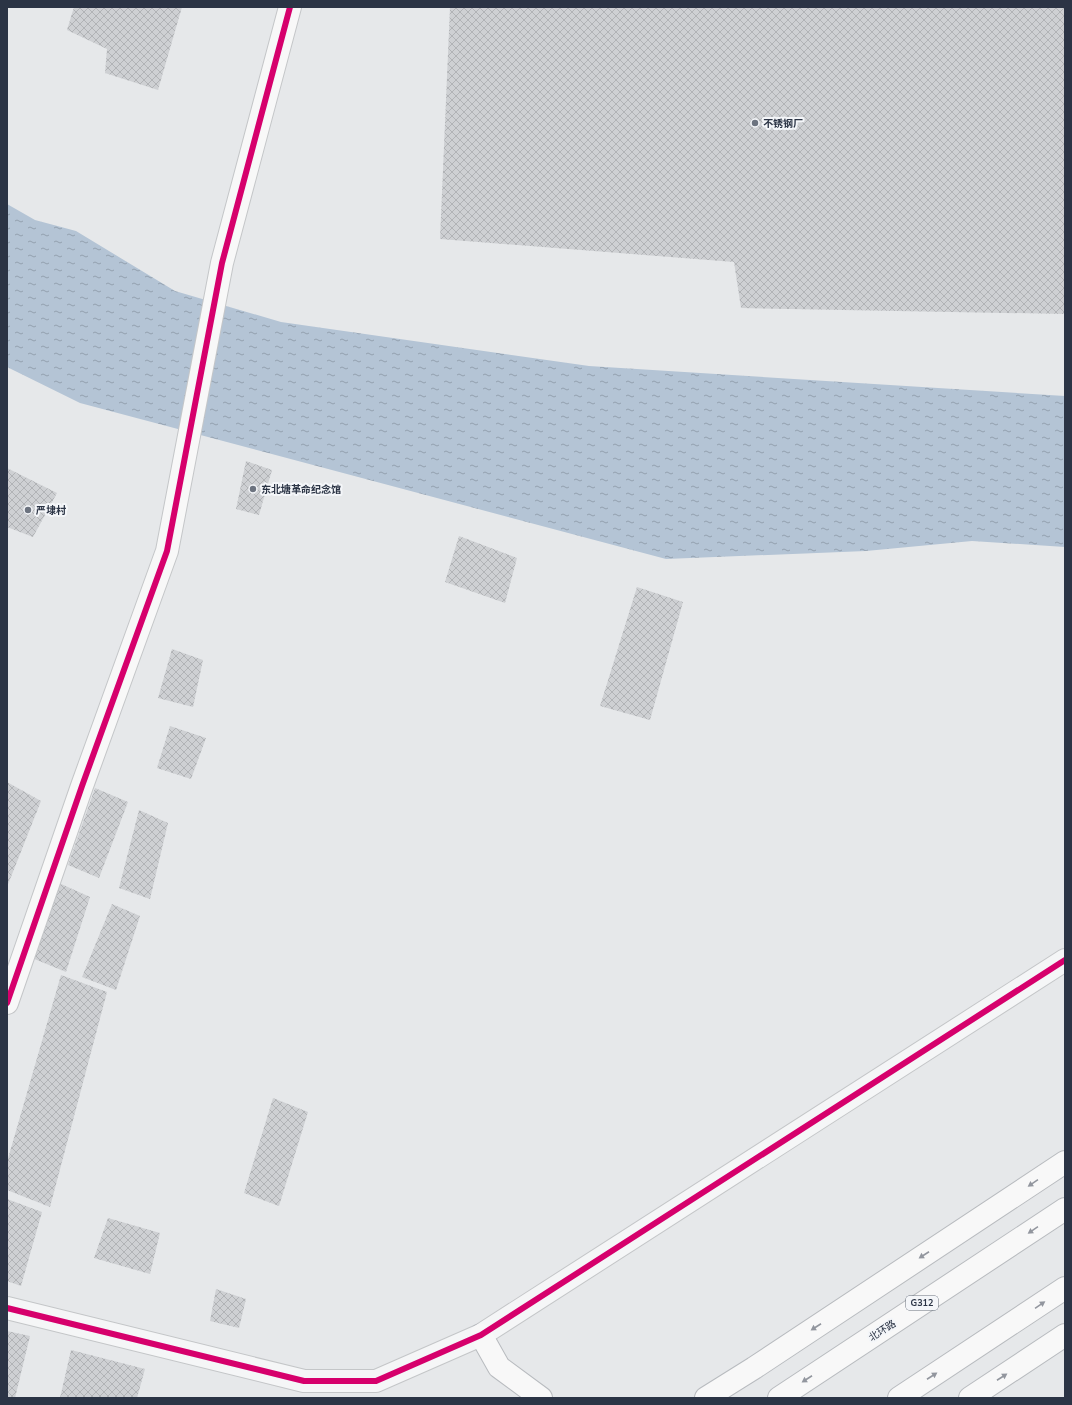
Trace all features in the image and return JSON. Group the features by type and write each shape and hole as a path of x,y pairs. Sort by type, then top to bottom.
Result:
{"main road":[{"path":"7,1003 84,779 167,552 222,263 290,7"},
{"path":"706,1398 754,1368 1065,1162"},
{"name":"北环路","path":"779,1398 1065,1208"},
{"path":"899,1398 1065,1288"},
{"path":"481,1335 499,1367 541,1398"},
{"path":"970,1398 1065,1335"}],"street":[{"path":"7,1308 304,1381 376,1381 481,1335 1065,960"}],"water":[{"path":"7,204 35,220 76,231 175,291 281,322 589,366 1065,396 1065,547 972,541 866,551 666,559 80,403 7,367"}],"building":[{"path":"74,7 182,7 158,90 105,73 107,49 67,30"},
{"name":"不锈钢厂","path":"450,7 1065,7 1065,314 741,308 734,262 440,239"},
{"name":"东北塘革命纪念馆","path":"246,461 272,470 259,515 236,509"},
{"name":"严埭村","path":"7,468 57,493 33,537 7,527"},
{"path":"459,536 517,558 505,603 445,582"},
{"path":"637,587 683,602 650,720 600,706"},
{"path":"172,649 203,660 193,707 158,698"},
{"path":"170,726 206,738 191,779 157,768"},
{"path":"7,782 41,801 7,887"},
{"path":"95,788 128,802 99,878 68,865"},
{"path":"139,810 168,823 150,899 119,888"},
{"path":"59,883 90,897 66,972 32,958"},
{"path":"112,904 140,916 116,990 82,977"},
{"path":"61,975 107,992 50,1207 7,1190 7,1162"},
{"path":"273,1098 308,1112 279,1206 244,1193"},
{"path":"7,1199 42,1212 21,1286 7,1281"},
{"path":"108,1218 160,1233 150,1274 94,1258"},
{"path":"216,1289 246,1299 239,1328 210,1321"},
{"path":"7,1331 30,1336 15,1398 7,1398"},
{"path":"71,1350 145,1369 137,1398 60,1398"}],"cycle path":[{"path":"7,1003 82,786 167,551 222,263 290,7"},
{"path":"7,1308 304,1381 376,1381 481,1335 1065,960"}],"place":[{"name":"不锈钢厂","path":"755,123"},
{"name":"东北塘革命纪念馆","path":"253,489"},
{"name":"严埭村","path":"28,510"}]}
